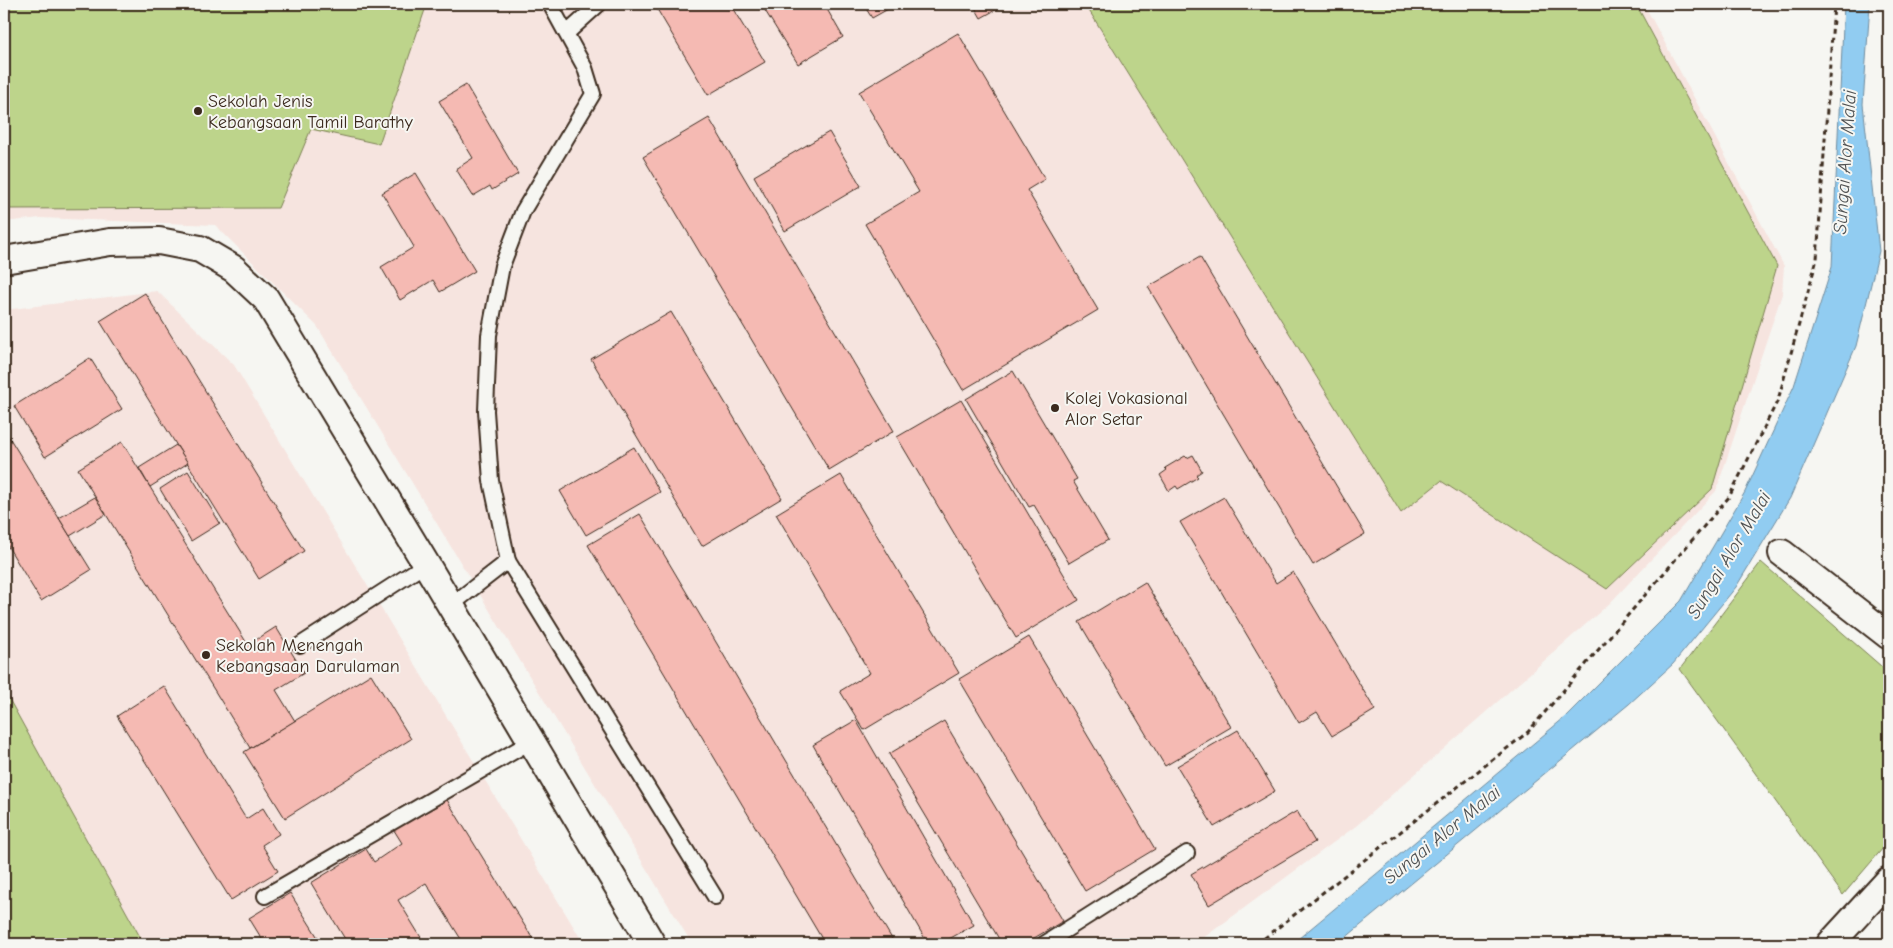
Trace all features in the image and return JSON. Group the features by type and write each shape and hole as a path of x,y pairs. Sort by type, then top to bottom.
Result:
{"street":[{"path":"4,260 110,242 159,241 200,249 234,269 266,299 652,944"},
{"path":"1782,554 1889,636"},
{"path":"1830,944 1889,880"}],"lane":[{"path":"550,4 567,33 590,80 593,94 524,211 502,266 489,335 486,411 492,481 508,561 715,897"},
{"path":"567,33 599,4"},
{"path":"450,606 508,561"},
{"path":"300,645 426,564"},
{"path":"265,896 532,741"},
{"path":"1044,944 1187,853"}],"path":[{"path":"1257,944 1528,732 1729,497 1778,400 1817,259 1834,4"}],"shaded area":[{"name":"Kolej Vokasional Alor Setar","path":"4,4 1644,4 1784,266 1782,294 1716,491 1610,603 1356,826 1195,944 692,944 317,326 215,225 40,218 4,222"},
{"name":"Sekolah Menengah Kebangsaan Darulaman","path":"157,291 234,365 584,944 4,944 4,310"}],"green space":[{"name":"Sekolah Jenis Kebangsaan Tamil Barathy","path":"4,4 427,4 379,144 311,129 278,208 4,209"},
{"path":"1085,4 1636,4 1777,266 1712,489 1607,589 1441,481 1401,513"},
{"path":"1761,562 1889,673 1889,841 1843,895 1680,669"},
{"path":"4,690 144,944 4,944"}],"water":[{"name":"Sungai Alor Malai","path":"1844,4 1870,4 1863,104 1879,251 1856,346 1790,498 1736,587 1673,664 1629,704 1338,944 1292,944 1564,718 1681,601 1745,492 1794,386 1832,267"}],"building":[{"path":"654,4 730,4 765,62 708,95"},
{"path":"761,4 824,4 843,37 798,64"},
{"path":"863,4 897,4 872,18"},
{"path":"973,4 1006,4 981,18"},
{"path":"958,33 1045,179 1027,190 1098,310 963,390 865,224 919,192 859,92"},
{"path":"466,85 518,174 492,190 490,186 473,196 456,169 473,158 439,101"},
{"path":"709,118 894,431 829,470 643,157"},
{"path":"829,132 861,186 785,231 754,176"},
{"path":"416,173 475,271 440,292 433,280 400,300 381,267 414,247 382,193"},
{"path":"1200,257 1365,534 1313,565 1148,287"},
{"path":"145,293 304,551 259,579 100,321"},
{"path":"671,312 782,498 702,546 591,359"},
{"path":"90,358 122,409 45,457 14,406"},
{"path":"1013,371 1077,479 1073,481 1108,540 1069,563 1034,505 1029,507 966,399"},
{"path":"961,400 1079,600 1016,638 897,437"},
{"path":"4,429 91,570 41,601 4,540"},
{"path":"122,442 248,645 276,627 304,673 276,690 295,721 250,748 78,469"},
{"path":"176,445 188,463 150,487 139,468"},
{"path":"634,447 660,492 586,535 560,491"},
{"path":"1193,455 1202,471 1196,475 1198,477 1178,489 1176,486 1169,491 1160,475 1167,470 1165,468 1185,456 1187,458"},
{"path":"188,471 220,523 191,541 160,489"},
{"path":"841,475 959,673 864,730 840,691 870,673 776,514"},
{"path":"95,497 106,514 70,536 59,518"},
{"path":"1224,497 1276,583 1293,572 1375,710 1332,736 1317,712 1299,723 1180,522"},
{"path":"640,514 895,944 825,944 588,545"},
{"path":"1145,582 1231,727 1165,766 1079,622"},
{"path":"1029,637 1155,849 1085,891 959,679"},
{"path":"371,674 411,739 285,818 244,752"},
{"path":"164,686 246,819 263,808 279,834 262,845 278,871 231,900 117,716"},
{"path":"856,720 974,925 940,944 928,944 813,745"},
{"path":"944,721 1063,921 1024,944 1002,944 889,754"},
{"path":"1238,730 1275,791 1214,827 1177,766"},
{"path":"444,795 536,944 464,944 426,883 398,900 425,944 348,944 311,883 366,849 374,862 402,843 392,827"},
{"path":"1297,811 1315,842 1209,905 1191,874"},
{"path":"290,893 322,944 265,944 249,918"}],"place":[{"name":"Sekolah Jenis Kebangsaan Tamil Barathy","path":"198,111"},
{"name":"Kolej Vokasional Alor Setar","path":"1055,408"},
{"name":"Sekolah Menengah Kebangsaan Darulaman","path":"206,655"}]}
